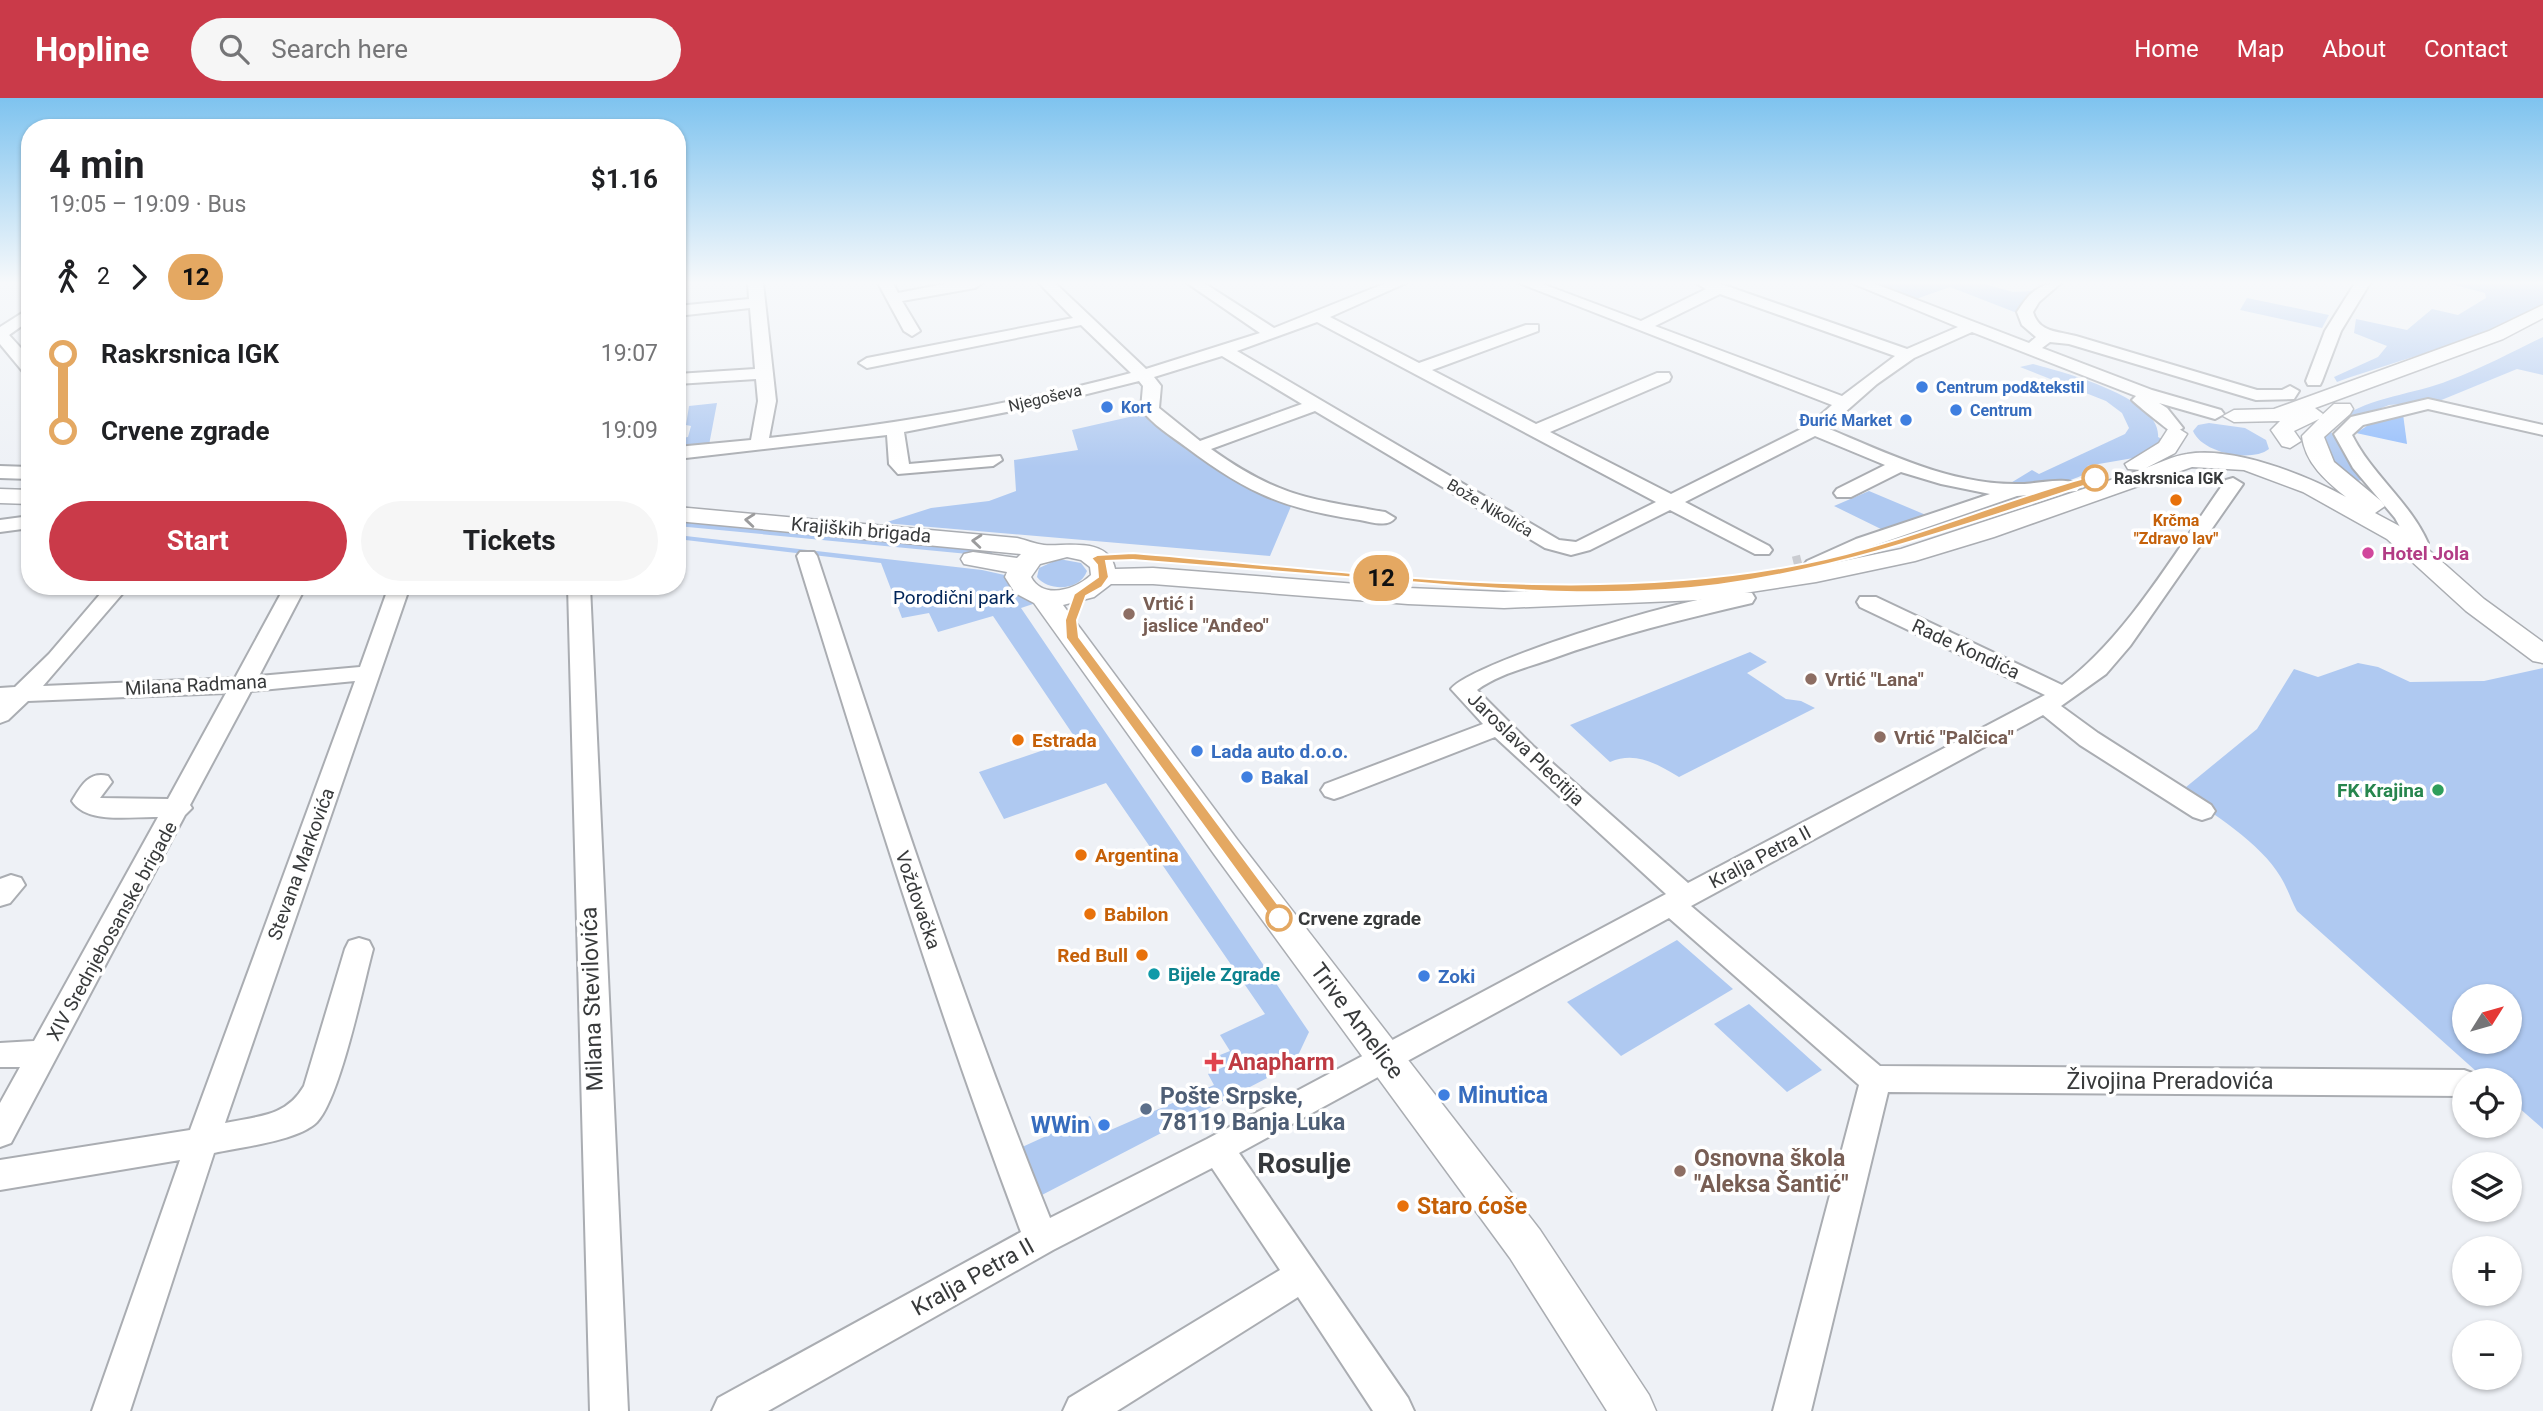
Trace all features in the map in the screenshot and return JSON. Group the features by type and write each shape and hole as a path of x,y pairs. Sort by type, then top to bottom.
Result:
{"main road":[{"name":"Krajiških brigada","path":"1807,570 1922,538 2153,457 2167,448 2185,416 2225,415 2253,418 2283,413 2471,344"},
{"path":"2411,534 2306,471 2283,430 2288,423 2504,344"},
{"path":"2362,396 2318,429 2313,436 2315,452 2329,468 2411,534 2481,599 2543,646"},
{"path":"2225,415 2267,426 2293,447"},
{"path":"2175,431 2200,452 2242,471 2293,479 2354,509 2396,534 2475,606 2543,655"},
{"path":"2242,471 2280,464 2292,458 2293,447"},
{"name":"Krajiških brigada","path":"686,515 1017,545 1043,554 1079,551 1100,568 1153,576 1408,596 1516,600 1699,593 1807,570 1906,555 2106,492 2190,460 2242,471"},
{"path":"2106,492 2179,477 2221,474 2280,484 2354,509"},
{"path":"0,485 21,485"},
{"path":"0,496 21,497"},
{"name":"Krajiških brigada","path":"686,532 990,560 1020,569 1043,554"},
{"path":"1020,569 1020,584 1044,597 1080,594 1098,584 1100,568"},
{"path":"1073,638 1071,620 1080,594"},
{"name":"Trive Amelice","path":"1044,597 1225,846 1557,1290 1633,1411"}],"street":[{"path":"9,344 21,358"},
{"path":"759,443 767,410 761,344"},
{"path":"867,363 962,344"},
{"path":"1111,344 1152,386 1151,412 1255,484 1289,500 1385,518"},
{"name":"Njegoševa","path":"686,452 895,428 1144,376 1248,344"},
{"path":"1371,344 1762,550"},
{"path":"1419,369 1487,344"},
{"path":"1691,344 1844,403"},
{"path":"1880,344 1908,355"},
{"path":"1671,501 1815,429 1844,403 1908,355 1932,344"},
{"path":"2012,344 2145,402 2161,412 2175,431"},
{"path":"2029,351 2037,344"},
{"path":"2090,344 2256,395 2277,397 2288,395 2290,391"},
{"path":"2314,381 2328,344"},
{"path":"2029,351 2166,401 2225,415"},
{"name":"Bože Nikolića","path":"1227,352 1558,547 1583,546 1671,501"},
{"path":"686,378 764,373"},
{"path":"1536,430 1663,377"},
{"path":"2411,534 2386,495 2373,485 2351,453 2343,434 2348,426 2370,416 2428,404 2543,430"},
{"path":"1200,447 1315,405"},
{"path":"895,428 898,464 905,470 993,460"},
{"path":"1815,429 1980,495"},
{"path":"1844,493 1902,464"},
{"name":"Kralja Petra II","path":"731,1411 1041,1239 1217,1149 1678,899 2107,673 2122,641 2242,471"},
{"path":"0,472 21,473"},
{"path":"1807,570 1853,547 1980,495 2070,487"},
{"path":"0,526 21,523"},
{"name":"Voždovačka","path":"807,556 885,802 978,1078 1041,1239"},
{"path":"0,715 12,694 110,595"},
{"name":"XIV Srednjebosanske brigade","path":"0,1133 179,808 291,595"},
{"name":"Stevana Markovića","path":"111,1411 202,1142 398,595"},
{"name":"Milana Stevilovića","path":"579,595 587,879 609,1411"},
{"name":"Jaroslava Plecitija","path":"1678,899 1498,727 1463,689 1473,680 1615,631 1706,604 1744,598"},
{"name":"Rade Kondića","path":"1868,602 2054,700 2089,739 2202,811"},
{"name":"Milana Radmana","path":"12,694 242,685 369,673"},
{"path":"1334,790 1498,727"},
{"name":"XIV Srednjebosanske brigade","path":"99,782 85,801 94,807 179,808"},
{"path":"1678,899 1862,1071 1876,1079 1792,1411"},
{"path":"0,1175 202,1142 280,1125 305,1113 313,1104 359,949"},
{"name":"XIV Srednjebosanske brigade","path":"0,1055 45,1053"},
{"name":"Živojina Preradovića","path":"1876,1079 2452,1083"},
{"path":"1217,1149 1395,1411"},
{"path":"1082,1411 1303,1275"}],"green space":[{"path":"2383,344 2449,344 2337,382 2334,377 2378,357 2387,346"},
{"path":"2528,344 2543,344 2543,375 2517,369 2439,401 2389,405 2346,422 2339,419 2365,405 2436,385"},
{"path":"2033,364 2087,380 2128,399 2144,410 2155,423 2158,437 2164,440 2145,456 2087,466 2092,470 2063,482 2030,487 2009,484 2032,470 2039,474 2125,434 2129,428 2122,413 2106,401 2020,367"},
{"path":"717,403 709,445 686,448 686,437 691,426 686,425 689,406"},
{"path":"1147,413 1292,504 1270,556 884,523 931,508 989,501 1016,491 1014,460 1078,450 1072,430"},
{"path":"2209,423 2245,428 2266,440 2269,449 2251,455 2228,454 2216,450 2198,439 2193,431 2198,425"},
{"path":"2329,426 2336,429 2331,432 2364,480 2355,481 2385,503 2403,523 2328,460 2323,432"},
{"path":"1869,491 1926,515 1883,530 1834,506"},
{"path":"2037,493 1909,538 1861,550 2014,497"},
{"path":"686,521 995,549 989,556 686,527"},
{"name":"Porodični park","path":"686,536 982,570 1009,576 1018,592 1036,603 1021,608 1309,1032 1294,1064 1040,1196 1020,1148 1090,1116 1099,1135 1214,1085 1208,1074 1226,1066 1220,1055 1230,1051 1220,1035 1265,1014 1106,783 1004,819 979,772 1076,739 993,616 938,632 929,613 902,618 881,563 686,540"},
{"path":"1059,559 1081,563 1087,571 1083,578 1064,587 1042,582 1037,577 1039,568"},
{"path":"1750,652 1767,662 1747,673 1786,699 1801,701 1815,708 1679,777 1637,758 1610,762 1570,725"},
{"path":"2358,663 2378,667 2410,682 2484,681 2543,668 2543,1129 2522,1111 2522,1068 2473,1068 2457,1054 2522,1054 2522,984 2452,984 2452,1050 2297,911 2280,876 2261,852 2221,819 2180,792 2257,729 2294,669 2318,677"},
{"path":"1677,940 1733,989 1621,1056 1567,1002"},
{"path":"1749,1004 1822,1070 1787,1092 1714,1024"}],"shaded area":[{"path":"2403,414 2407,444 2356,433 2373,422"}],"tunnel":[{"path":"1795,569 1803,567"}],"bus line":[{"name":"12","path":"1279,918 1073,638 1071,620 1080,594 1089,591 1104,577 1105,570 1097,558 1133,556 1505,587 1606,589 1716,582 1807,567 1922,538 2095,478"}],"place":[{"name":"Centrum pod&tekstil","path":"1922,387"},
{"name":"Kort","path":"1107,407"},
{"name":"Centrum","path":"1956,410"},
{"name":"Đurić Market","path":"1906,420"},
{"name":"Raskrsnica IGK","path":"2095,478"},
{"name":"Krčma \"Zdravo lav\"","path":"2176,500"},
{"name":"Hotel Jola","path":"2368,553"},
{"name":"Vrtić i jaslice \"Anđeo\"","path":"1129,614"},
{"name":"Vrtić \"Lana\"","path":"1811,679"},
{"name":"Vrtić \"Palčica\"","path":"1880,737"},
{"name":"Estrada","path":"1018,740"},
{"name":"Lada auto d.o.o.","path":"1197,751"},
{"name":"Bakal","path":"1247,777"},
{"name":"FK Krajina","path":"2438,790"},
{"name":"Argentina","path":"1081,855"},
{"name":"Babilon","path":"1090,914"},
{"name":"Crvene zgrade","path":"1279,918"},
{"name":"Red Bull","path":"1142,955"},
{"name":"Bijele Zgrade","path":"1154,974"},
{"name":"Zoki","path":"1424,976"},
{"name":"Anapharm","path":"1214,1062"},
{"name":"Minutica","path":"1444,1095"},
{"name":"Pošte Srpske, 78119 Banja Luka","path":"1146,1109"},
{"name":"WWin","path":"1104,1125"},
{"name":"Osnovna škola \"Aleksa Šantić\"","path":"1680,1171"},
{"name":"Staro ćoše","path":"1403,1206"}],"district":[{"name":"Rosulje","path":"1304,1163"}]}
